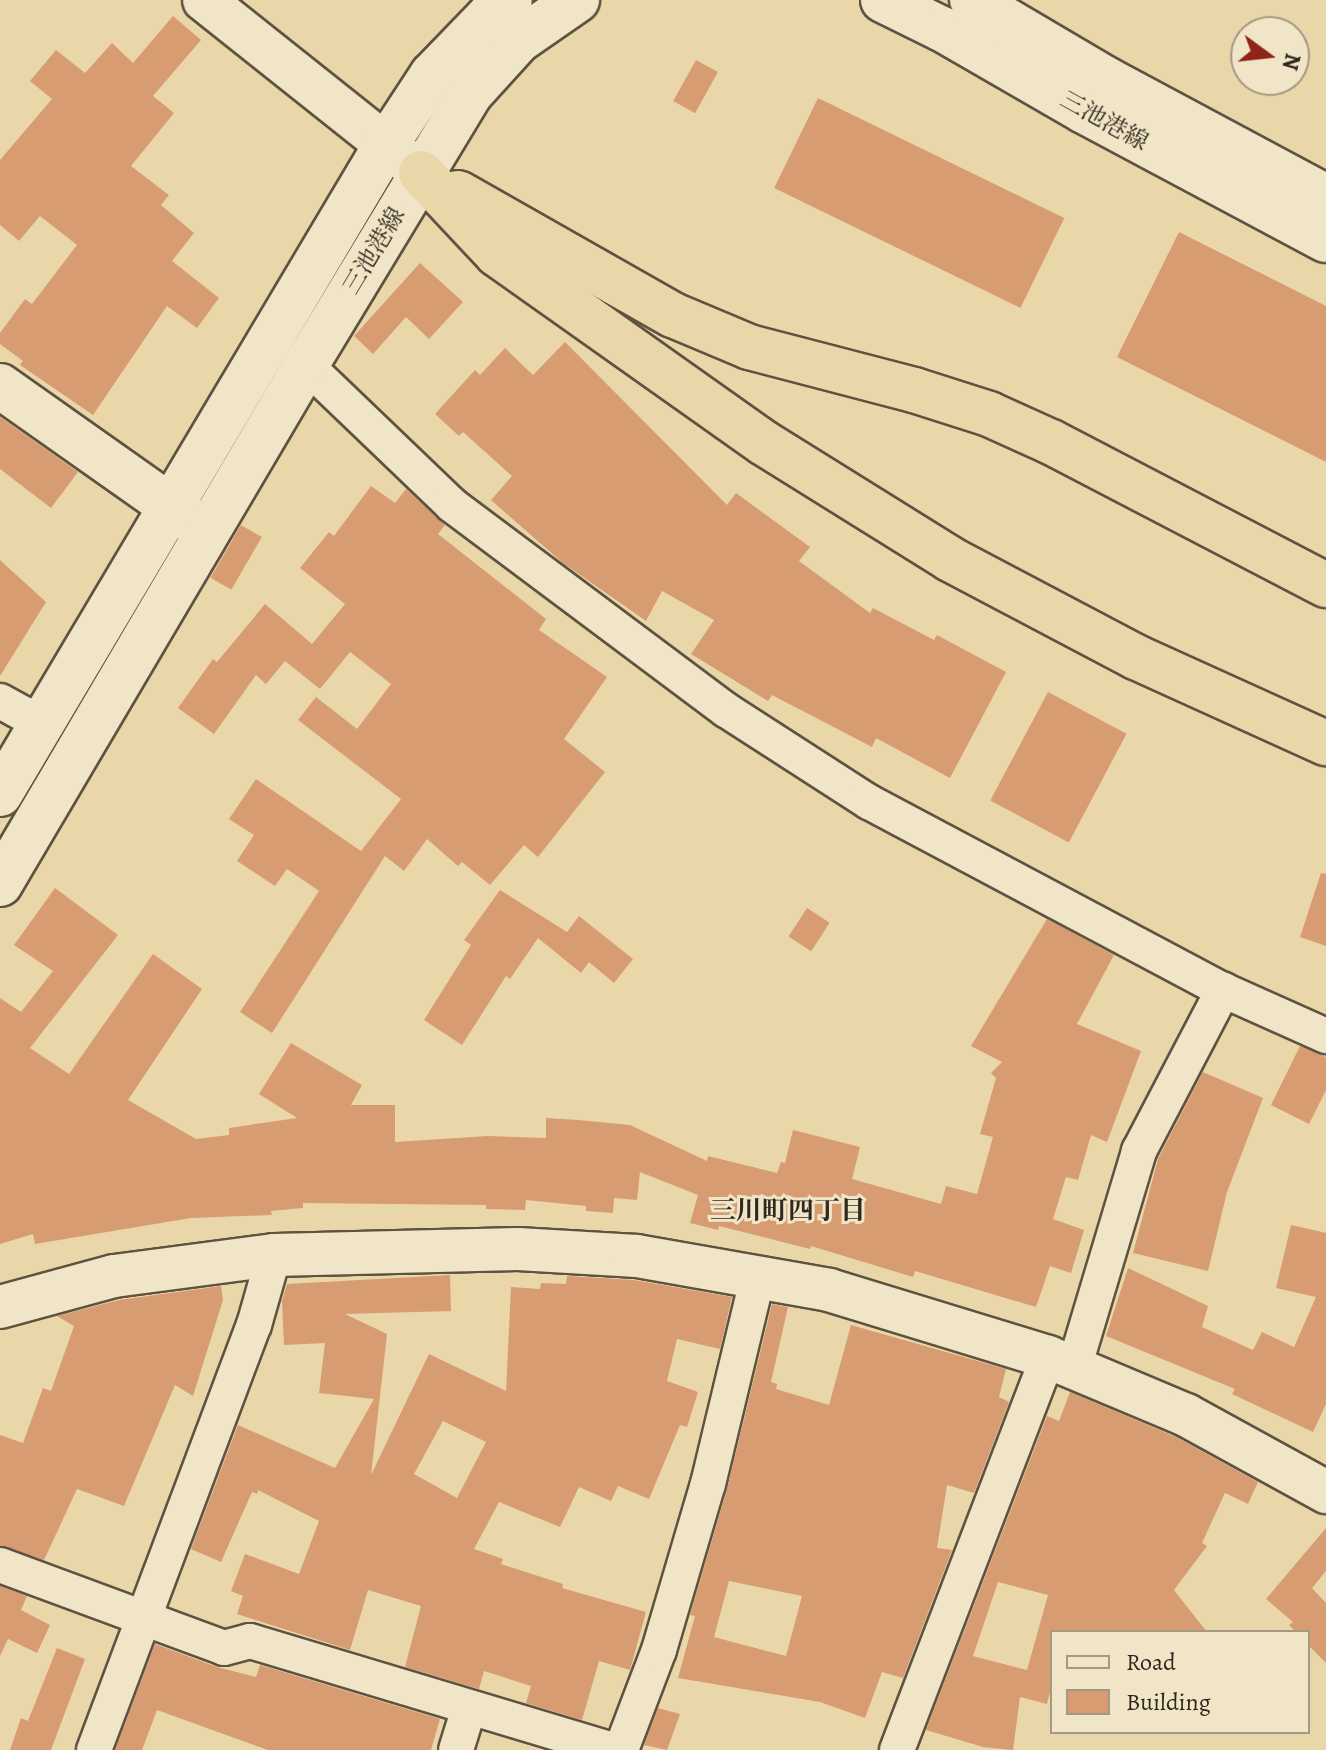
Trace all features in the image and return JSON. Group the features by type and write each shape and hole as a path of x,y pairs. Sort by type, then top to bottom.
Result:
{"highway":[{"path":"421,173 673,315 749,347 914,390 989,414 1051,442 1326,585"},
{"path":"421,173 497,254 764,443 976,573 1136,657 1326,743"}],"main road":[{"name":"三池港線","path":"0,794 386,145 432,75 489,16 510,0"},
{"name":"三池港線","path":"0,884 470,94 518,41 577,0"},
{"name":"三池港線","path":"883,0 942,29 1271,214 1326,240"},
{"name":"三池港線","path":"972,0 1106,79 1326,197"},
{"path":"0,386 208,532"}],"street":[{"path":"204,0 421,173"},
{"path":"306,365 452,505 726,710 869,802 1223,990 1326,1036"},
{"path":"0,701 42,724"},
{"path":"897,1750 1061,1362 1139,1151 1223,990"},
{"path":"0,1307 114,1276 274,1255 518,1249 637,1256 829,1290 901,1309 1061,1362 1186,1415 1326,1492"},
{"path":"94,1750 140,1619 254,1325 274,1255"},
{"path":"621,1750 659,1650 708,1484 758,1276"},
{"path":"0,1565 224,1648 250,1641 613,1750"},
{"path":"456,1750 469,1708"}],"building":[{"path":"173,16 201,40 153,96 174,113 131,166 169,195 161,205 194,233 172,261 219,298 197,328 167,306 93,415 20,365 23,361 0,344 0,333 25,299 32,304 77,245 40,216 19,241 0,225 0,160 52,99 30,81 56,50 85,73 112,43 133,63"},
{"path":"696,60 718,72 695,113 673,101"},
{"path":"818,98 1064,218 1020,308 774,188"},
{"path":"1179,232 1326,306 1326,462 1117,357"},
{"path":"420,263 463,302 429,339 406,317 373,354 354,336"},
{"path":"565,342 727,505 736,493 810,547 799,561 870,613 873,608 934,640 937,635 1006,672 950,778 876,738 872,747 772,695 768,701 691,654 714,620 662,591 646,621 563,563 491,500 512,476 463,432 459,436 435,414 475,370 480,375 505,348 533,375"},
{"path":"0,417 78,472 51,508 0,469"},
{"path":"371,486 395,503 406,489 445,525 438,534 546,619 539,630 607,677 564,739 605,772 538,857 524,845 490,885 462,862 458,866 427,839 404,871 385,856 272,1033 240,1012 319,891 287,869 275,886 237,861 254,835 229,819 256,779 361,851 401,799 298,720 316,697 357,729 391,684 350,652 320,689 285,661 266,684 256,675 214,734 178,708 213,659 217,662 265,604 312,644 345,604 300,568 329,532 334,536"},
{"path":"241,525 262,537 231,590 210,578"},
{"path":"0,560 46,602 0,676"},
{"path":"1048,692 1127,734 1069,842 990,801"},
{"path":"1321,873 1326,874 1326,946 1300,937"},
{"path":"55,888 118,935 30,1048 69,1074 153,954 202,989 128,1100 196,1139 229,1135 229,1128 297,1118 259,1094 291,1043 362,1085 351,1105 395,1105 395,1142 488,1136 546,1138 546,1118 578,1120 630,1125 707,1161 708,1156 777,1173 781,1162 785,1163 793,1130 860,1147 852,1179 941,1204 946,1186 977,1194 993,1137 980,1134 996,1078 991,1073 1002,1062 971,1046 1047,919 1114,955 1077,1024 1141,1051 1107,1142 1091,1135 1078,1180 1066,1177 1053,1219 1084,1230 1071,1273 1050,1266 1036,1307 915,1271 913,1277 811,1246 810,1249 719,1226 718,1230 690,1223 698,1195 640,1172 637,1200 614,1198 613,1213 586,1211 586,1206 526,1200 525,1210 486,1209 486,1205 303,1203 303,1208 271,1211 272,1215 191,1218 35,1244 33,1234 0,1244 0,998 21,1012 53,971 14,945"},
{"path":"500,890 567,932 579,916 633,959 614,983 589,962 581,973 538,938 510,979 506,976 462,1045 424,1020 471,945 464,940"},
{"path":"807,908 830,923 811,951 788,937"},
{"path":"1300,1046 1326,1057 1326,1090 1309,1124 1271,1105"},
{"path":"1203,1072 1263,1098 1227,1192 1208,1271 1133,1253 1158,1159"},
{"path":"1291,1225 1326,1233 1326,1404 1313,1432 1232,1394 1235,1389 1106,1336 1128,1268 1208,1306 1202,1327 1253,1350 1262,1332 1294,1347 1316,1297 1276,1288"},
{"path":"450,1275 451,1311 345,1314 387,1334 371,1475 429,1354 506,1391 511,1287 540,1289 541,1283 566,1284 567,1276 634,1280 732,1297 720,1349 677,1339 667,1381 698,1392 687,1427 680,1425 649,1499 618,1486 611,1501 579,1487 560,1527 499,1502 474,1549 503,1559 501,1564 563,1584 562,1588 646,1612 630,1670 599,1661 582,1720 526,1703 531,1686 484,1671 479,1689 405,1667 421,1606 368,1590 350,1650 237,1614 243,1596 231,1591 245,1554 299,1574 319,1521 258,1490 257,1494 252,1492 221,1562 191,1549 238,1425 335,1468 374,1399 319,1393 325,1343 284,1345 282,1301 287,1284","holes":["443,1421 486,1442 457,1498 414,1474"]},
{"path":"221,1286 223,1300 193,1396 175,1385 124,1506 77,1489 44,1560 0,1546 0,1435 23,1443 43,1388 51,1391 74,1326 57,1316 119,1300"},
{"path":"772,1304 788,1307 771,1382 777,1384 776,1389 829,1405 851,1325 1006,1369 999,1397 1009,1402 974,1493 947,1485 937,1548 952,1550 903,1678 882,1672 865,1718 820,1702 678,1678 695,1616 690,1615 727,1489","holes":["729,1581 802,1596 786,1656 714,1637"]},
{"path":"1070,1392 1176,1437 1258,1482 1248,1504 1225,1493 1202,1543 1207,1546 1174,1590 1205,1630 1050,1630 1050,1692 1047,1704 1020,1697 1013,1750 983,1747 926,1730 1047,1416 1059,1421","holes":["998,1582 1048,1595 1027,1670 973,1656"]},
{"path":"1326,1528 1326,1571 1312,1588 1326,1603 1326,1663 1310,1647 1310,1630 1294,1630 1289,1625 1293,1622 1266,1599"},
{"path":"0,1586 27,1596 21,1610 50,1625 37,1653 8,1639 0,1656"},
{"path":"155,1644 217,1667 256,1677 260,1665 440,1719 431,1750 268,1750 157,1710 142,1750 115,1750"},
{"path":"57,1648 85,1659 51,1750 10,1750 21,1718 28,1721"},
{"path":"658,1708 680,1714 667,1750 644,1745"}],"district":[{"name":"三川町四丁目","path":"788,1211"}]}
